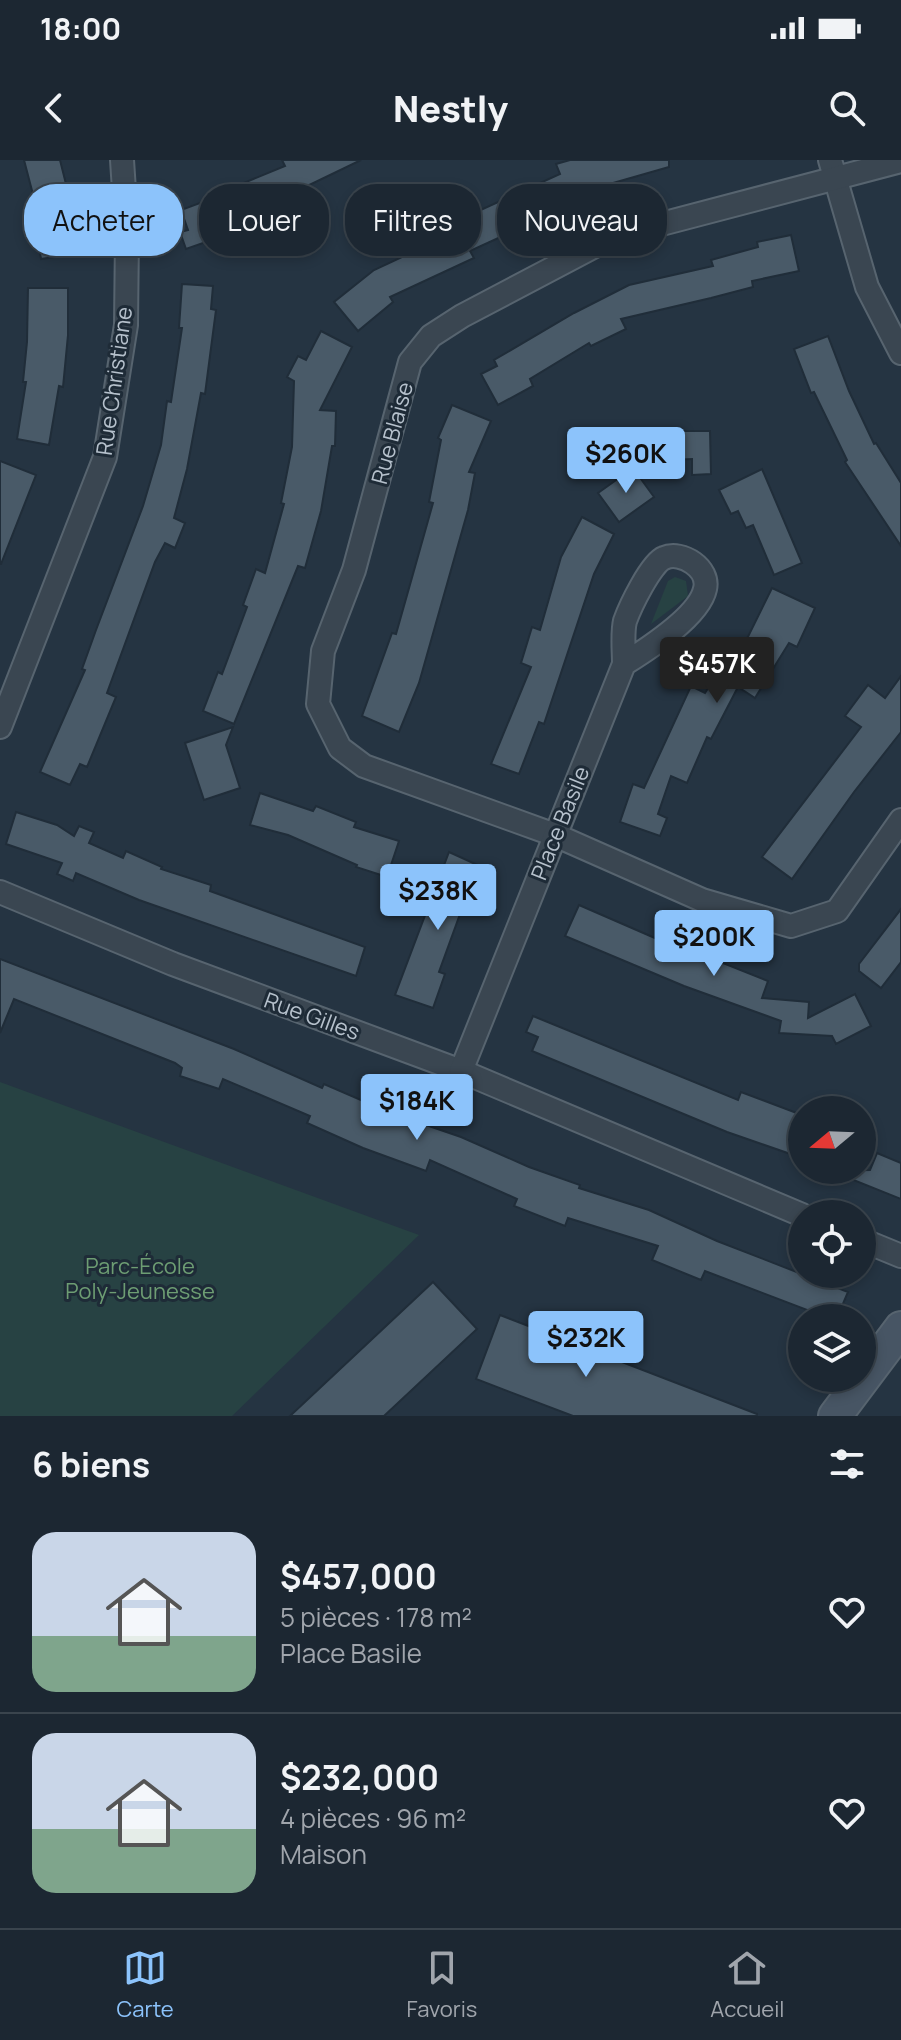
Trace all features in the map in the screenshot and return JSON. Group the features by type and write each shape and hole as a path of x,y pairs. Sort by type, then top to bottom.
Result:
{"street":[{"name":"Rue Christiane","path":"0,727 105,457 126,325 127,236 122,160"},
{"name":"Rue Blaise","path":"901,161 832,168 612,237 462,316 431,336 410,362 354,570 323,651 318,704 340,748 364,766 555,835 702,900 791,926 837,911 901,820"},
{"path":"832,168 867,287 901,353"},
{"name":"Place Basile","path":"461,1071 624,664 625,622 653,566 665,557 677,557 698,565 705,576 705,590 696,606 654,645 624,664"},
{"name":"Rue Gilles","path":"0,892 173,964 461,1071 788,1209"},
{"path":"876,1246 901,1256"},
{"path":"835,1416 901,1328"}],"green space":[{"path":"675,577 686,581 688,596 651,624 668,581"},
{"name":"Parc-École Poly-Jeunesse","path":"0,1082 419,1235 232,1416 0,1416"}],"building":[{"path":"24,160 60,160 66,184 30,184"},
{"path":"282,160 361,160 311,184 241,184 285,166"},
{"path":"570,160 669,160 669,167 610,184 538,184 560,174 556,164"},
{"path":"199,203 199,244 186,249 183,231 188,230 183,209"},
{"path":"497,203 497,239 481,246 481,210"},
{"path":"791,235 799,271 752,281 753,287 621,319 626,329 591,346 589,343 530,379 533,386 498,405 481,374 497,366 494,360 629,285 713,266 711,260 758,247 757,242"},
{"path":"404,256 474,258 390,297 393,302 358,331 334,302 374,270"},
{"path":"182,284 213,286 211,309 216,310 205,394 201,393 174,518 185,523 175,548 165,543 155,562 107,693 116,697 87,767 80,764 70,785 40,772 85,670 82,669 143,506 161,445 182,328 179,328"},
{"path":"28,288 68,288 63,387 59,386 49,445 17,439 26,382 23,382"},
{"path":"321,331 352,347 320,410 336,411 335,446 332,446 321,511 305,568 298,566 234,724 203,711 218,672 222,674 247,607 243,605 256,569 265,573 284,504 281,503 292,447 294,381 287,377 298,356 306,360"},
{"path":"828,336 874,444 901,483 901,546 845,462 847,460 814,392 811,393 794,349"},
{"path":"452,405 491,421 469,472 475,473 468,510 419,683 399,732 362,716 392,633 396,634 433,503 429,502 441,440 438,438"},
{"path":"669,431 710,431 711,474 692,475 692,459 670,460"},
{"path":"0,461 36,475 1,564 0,564"},
{"path":"633,468 654,497 619,522 598,493"},
{"path":"762,469 802,563 774,575 753,525 746,528 738,511 731,514 719,490"},
{"path":"582,517 614,534 594,574 544,724 539,722 519,774 491,764 531,667 521,663 532,627 540,630 561,557"},
{"path":"772,588 815,608 797,647 789,643 755,698 738,687 711,739 707,737 687,783 671,776 658,814 667,818 660,836 620,822 633,784 644,788 691,686 705,693 731,652 738,657"},
{"path":"901,676 901,732 792,879 762,857 861,727 845,716 868,685 885,698"},
{"path":"233,727 226,745 240,788 204,800 185,743"},
{"path":"260,793 313,811 316,806 356,822 354,827 399,841 387,877 356,867 288,835 250,825"},
{"path":"16,812 57,825 74,836 79,826 94,832 89,843 123,858 126,851 161,869 211,885 210,891 365,947 356,976 139,900 76,873 73,881 57,874 62,863 6,844"},
{"path":"449,852 482,867 463,906 439,972 445,974 433,1008 395,995"},
{"path":"579,905 717,965 718,961 768,981 762,998 809,1002 808,1018 855,994 871,1026 836,1044 832,1036 779,1033 781,1021 684,986 565,936"},
{"path":"901,909 901,962 881,988 859,971 859,964"},
{"path":"0,959 234,1049 322,1088 324,1084 391,1113 461,1137 580,1185 579,1188 649,1210 788,1269 788,1288 838,1288 848,1292 843,1304 791,1304 705,1271 701,1280 652,1260 658,1246 568,1218 565,1226 514,1206 517,1199 430,1160 426,1171 363,1148 307,1123 310,1116 223,1079 219,1089 180,1076 182,1068 175,1063 14,999 0,1033"},
{"path":"533,1016 738,1100 741,1092 788,1110 788,1153 727,1132 532,1051 538,1037 526,1032"},
{"path":"877,1153 901,1163 901,1199 864,1184 876,1184"},
{"path":"433,1282 477,1329 384,1416 290,1416"},
{"path":"500,1315 757,1416 573,1416 476,1379"}]}
